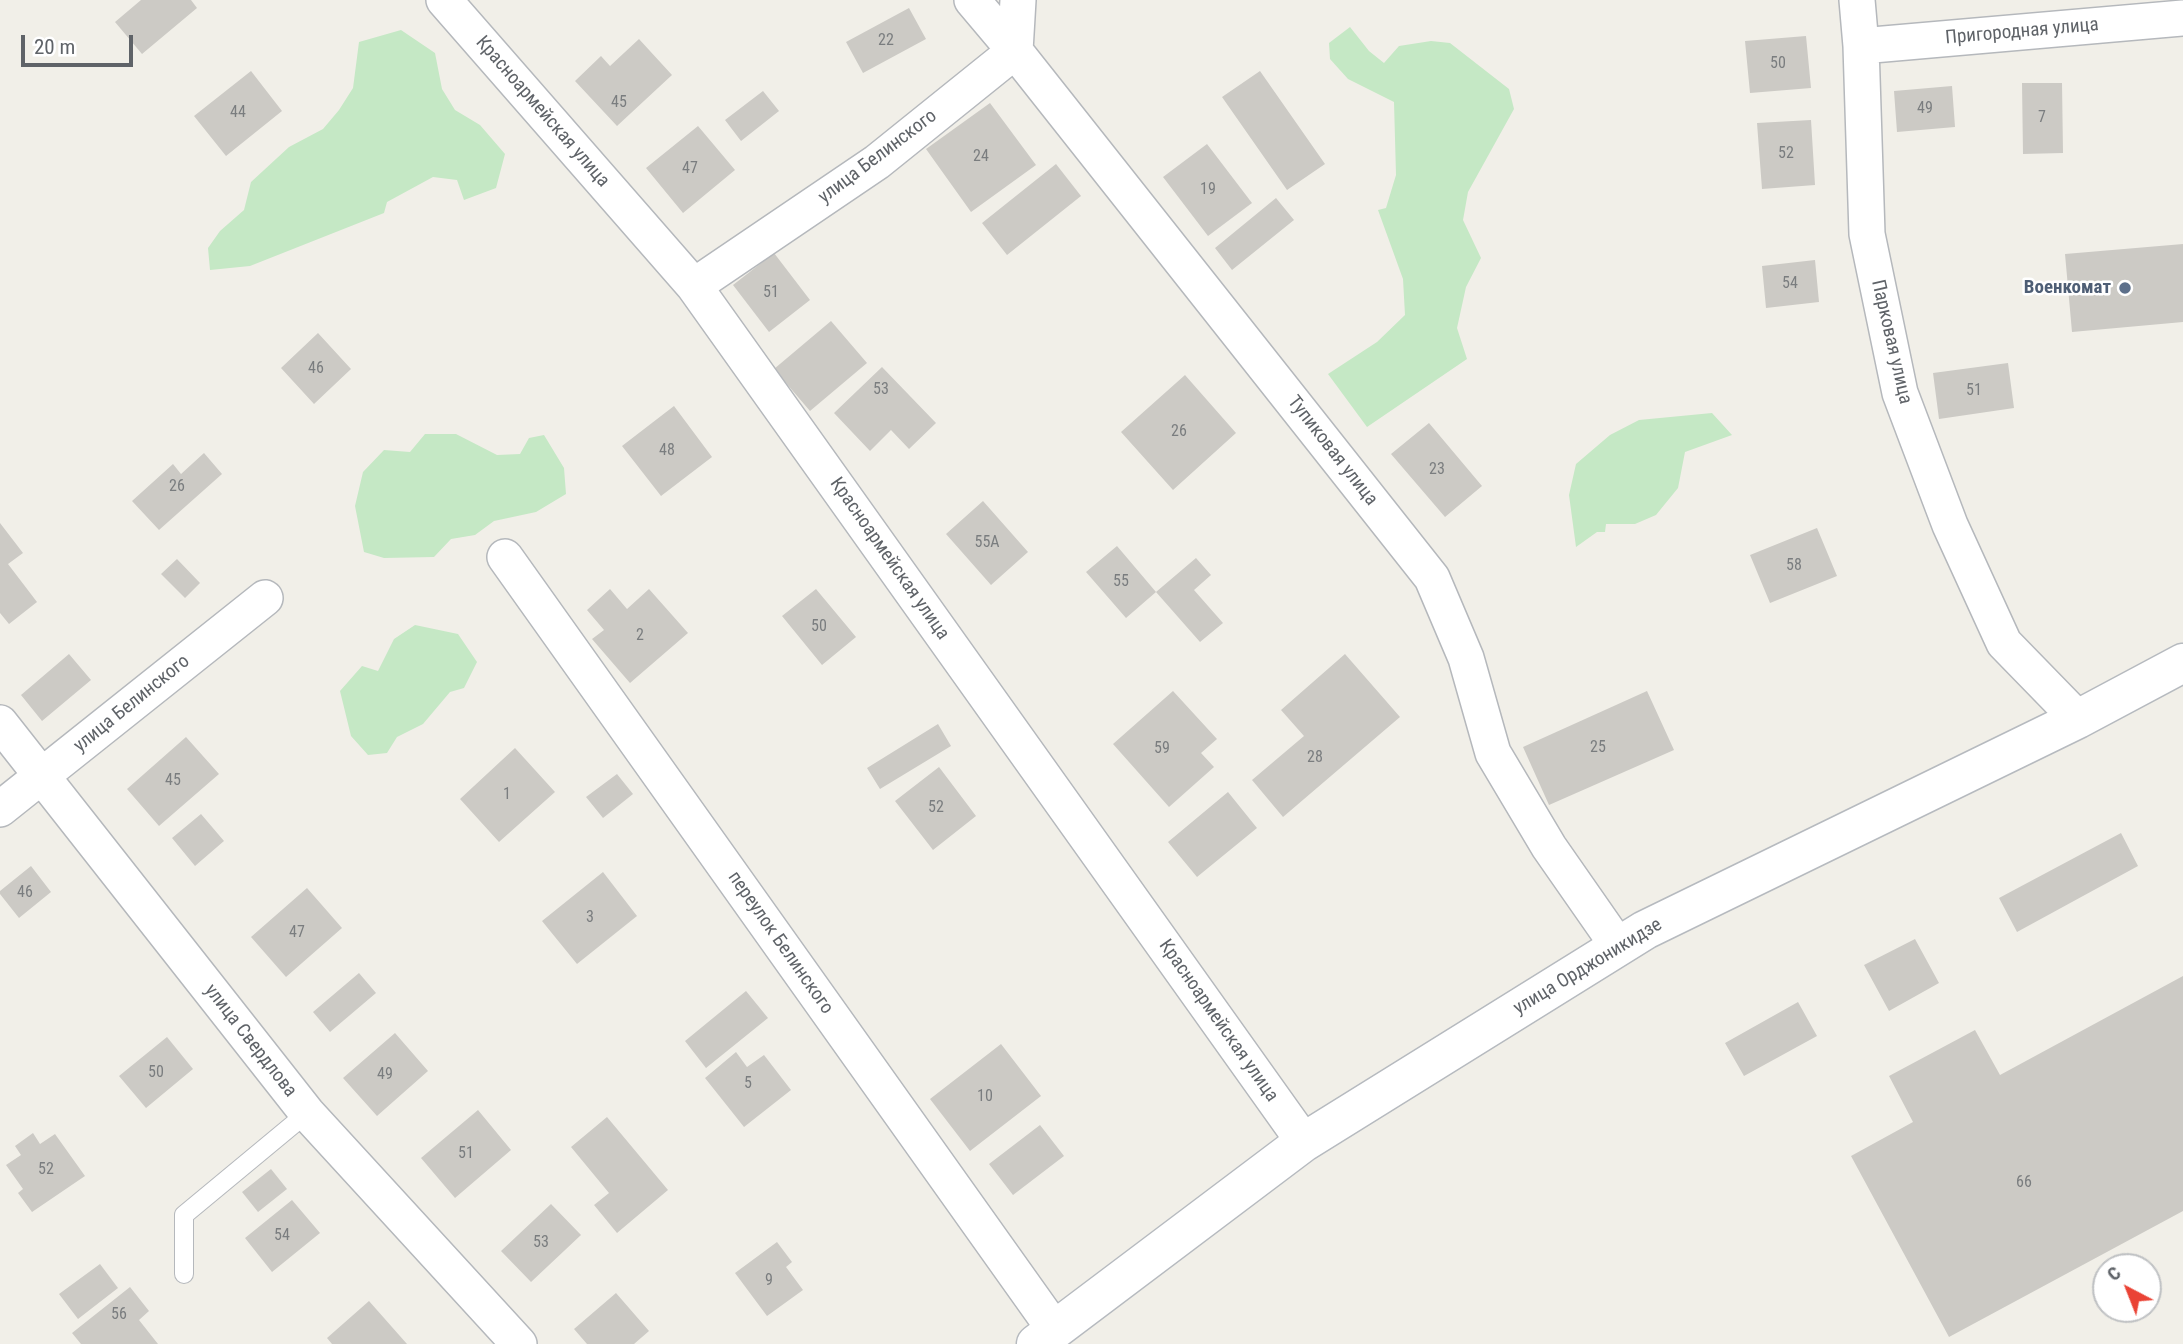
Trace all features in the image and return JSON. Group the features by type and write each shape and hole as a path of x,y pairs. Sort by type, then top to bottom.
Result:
{"main road":[{"name":"улица Орджоникидзе","path":"1046,1337 1304,1142 1618,946 1645,930 2078,719 2183,663"}],"street":[{"name":"Красноармейская улица","path":"444,0 694,286 1304,1142"},
{"name":"Тупиковая улица","path":"972,0 1432,578 1466,658 1493,753 1549,847 1618,946"},
{"path":"1015,51 1018,0"},
{"name":"Парковая улица","path":"1857,0 1867,234 1900,393 1950,525 2004,643 2078,719"},
{"name":"Пригородная улица","path":"1861,46 2183,18"},
{"name":"улица Белинского","path":"694,286 877,162 1015,51"},
{"name":"переулок Белинского","path":"505,557 1046,1337"},
{"name":"улица Белинского","path":"0,808 265,598"},
{"name":"улица Свердлова","path":"0,723 307,1113 519,1344"}],"lane":[{"path":"184,1274 184,1215 307,1113"}],"green space":[{"path":"1350,27 1369,51 1384,63 1399,46 1431,41 1450,43 1509,89 1514,109 1468,192 1463,220 1481,258 1466,287 1457,328 1467,359 1367,427 1328,374 1377,342 1405,315 1403,279 1378,210 1386,208 1396,175 1394,102 1348,79 1330,59 1329,43"},
{"path":"401,30 435,53 442,89 455,110 480,125 505,154 496,188 464,200 457,180 433,177 387,202 384,213 250,266 210,270 208,248 220,231 244,210 251,182 289,147 323,129 339,110 353,88 359,42"},
{"path":"1712,413 1732,435 1685,452 1678,488 1656,515 1635,524 1606,524 1605,532 1597,532 1576,547 1569,495 1576,464 1610,435 1639,420"},
{"path":"425,434 456,434 497,455 520,454 529,438 544,435 564,468 566,494 536,512 494,521 475,535 451,539 434,557 384,558 364,552 355,506 363,472 384,450 410,452"},
{"path":"415,625 458,634 477,662 464,688 450,692 423,724 397,737 387,753 368,755 351,736 340,691 362,666 378,671 394,639"}],"building":[{"path":"141,0 191,0 197,8 142,54 115,22"},
{"path":"909,8 926,39 863,73 846,42"},
{"path":"1806,36 1811,88 1750,93 1745,41"},
{"path":"639,39 672,75 617,126 575,81 601,56 610,66"},
{"path":"251,71 282,111 226,156 194,116"},
{"path":"1260,71 1325,164 1287,190 1222,97"},
{"path":"2022,83 2062,83 2063,153 2023,154"},
{"path":"1952,86 1955,127 1897,132 1894,91"},
{"path":"763,91 779,111 741,141 725,120"},
{"path":"990,103 1036,165 971,212 926,149"},
{"path":"1811,120 1815,185 1762,189 1757,123"},
{"path":"698,126 735,170 683,213 646,168"},
{"path":"1207,144 1252,203 1208,236 1163,177"},
{"path":"1056,164 1081,196 1007,255 982,223"},
{"path":"1276,198 1294,220 1232,270 1215,248"},
{"name":"Военкомат","path":"2183,244 2183,322 2072,332 2065,254"},
{"path":"774,253 810,300 769,332 733,285"},
{"path":"1815,260 1819,302 1766,308 1762,266"},
{"path":"831,321 867,363 810,411 774,369"},
{"path":"318,333 351,369 314,404 281,368"},
{"path":"2008,363 2014,408 1939,419 1933,373"},
{"path":"882,367 936,423 909,449 891,430 870,451 834,413"},
{"path":"1185,375 1236,433 1173,490 1121,432"},
{"path":"674,406 712,457 661,496 622,446"},
{"path":"1429,423 1482,486 1445,517 1391,454"},
{"path":"204,453 222,474 159,530 132,501 173,464 181,474"},
{"path":"983,501 1028,552 991,585 946,534"},
{"path":"0,523 23,553 8,564 37,602 9,624 0,613"},
{"path":"1817,528 1837,576 1770,603 1750,555"},
{"path":"1117,546 1156,592 1126,618 1086,572"},
{"path":"1196,558 1211,575 1194,590 1223,623 1200,642 1156,592"},
{"path":"177,559 200,583 185,598 161,574"},
{"path":"610,589 627,609 649,589 688,633 630,683 592,639 604,630 587,610"},
{"path":"816,589 856,637 822,665 782,616"},
{"path":"69,654 91,680 42,721 21,695"},
{"path":"1345,654 1400,717 1283,817 1252,780 1304,736 1281,710"},
{"path":"1173,691 1217,739 1201,753 1214,767 1169,807 1113,744"},
{"path":"1647,691 1674,750 1549,805 1523,747"},
{"path":"938,724 951,746 880,789 867,768"},
{"path":"186,737 219,774 159,826 127,789"},
{"path":"515,748 555,792 499,842 460,799"},
{"path":"939,767 976,816 933,850 895,801"},
{"path":"617,774 633,794 603,818 586,797"},
{"path":"1228,792 1257,828 1197,877 1168,842"},
{"path":"201,814 224,841 195,866 172,838"},
{"path":"2121,833 2138,866 2017,932 1999,898"},
{"path":"31,866 51,892 19,918 0,891"},
{"path":"603,872 637,916 577,964 542,921"},
{"path":"307,888 342,928 286,977 251,937"},
{"path":"1915,939 1939,983 1889,1011 1864,965"},
{"path":"359,973 376,993 330,1032 313,1012"},
{"path":"2183,976 2183,1211 2105,1253 2092,1253 2092,1260 1949,1337 1851,1156 1913,1122 1889,1076 1975,1030 2000,1075"},
{"path":"746,991 768,1018 706,1068 685,1041"},
{"path":"1798,1002 1817,1036 1744,1076 1725,1043"},
{"path":"395,1033 428,1071 377,1116 343,1078"},
{"path":"167,1037 193,1069 146,1108 119,1076"},
{"path":"1001,1044 1041,1096 970,1151 930,1099"},
{"path":"736,1052 747,1067 764,1055 791,1090 744,1127 705,1078"},
{"path":"478,1110 511,1150 455,1198 421,1158"},
{"path":"607,1117 668,1190 617,1233 594,1205 609,1193 571,1147"},
{"path":"1040,1125 1064,1156 1013,1195 989,1164"},
{"path":"33,1133 40,1144 55,1134 85,1176 32,1212 18,1193 23,1189 6,1165 21,1155 15,1146"},
{"path":"271,1169 287,1189 258,1212 242,1192"},
{"path":"292,1200 320,1233 272,1272 245,1238"},
{"path":"551,1204 581,1235 531,1282 501,1251"},
{"path":"777,1242 792,1262 786,1267 803,1290 767,1316 735,1273"},
{"path":"100,1264 118,1288 78,1319 59,1294"},
{"path":"130,1287 149,1311 139,1320 158,1344 81,1344 72,1333"},
{"path":"616,1293 649,1331 634,1344 587,1344 574,1329"},
{"path":"369,1301 407,1344 332,1344 327,1338"}],"place":[{"name":"Военкомат","path":"2125,288"}]}
